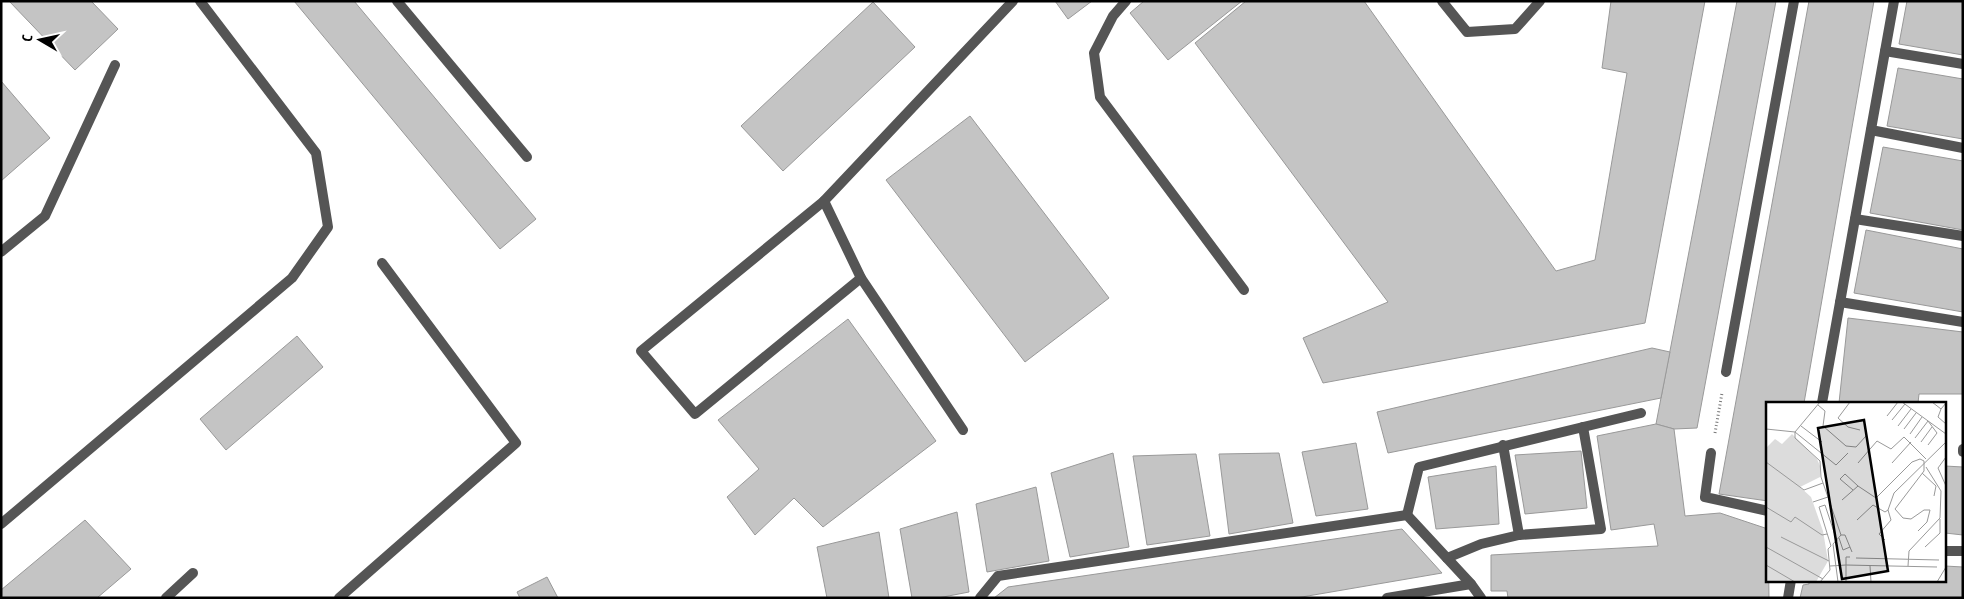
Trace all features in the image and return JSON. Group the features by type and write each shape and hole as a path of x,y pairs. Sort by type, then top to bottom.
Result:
{"lane":[{"path":"1,524 292,278 328,227 316,154 200,1"},
{"path":"397,1 526,157"},
{"path":"862,278 695,414 641,351 824,200 1013,1"},
{"path":"1126,1 1113,16 1094,53 1100,97 1244,290"},
{"path":"1442,1 1467,32 1515,29 1540,1"},
{"path":"1726,372 1794,1"},
{"path":"1822,402 1894,1"},
{"path":"1885,51 1963,64"},
{"path":"1,252 45,216 115,65"},
{"path":"1871,130 1963,148"},
{"path":"824,200 862,278 962,430"},
{"path":"1855,219 1963,236"},
{"path":"339,598 516,443 382,263"},
{"path":"1840,302 1963,322"},
{"path":"1407,515 1419,467 1503,445 1641,413"},
{"path":"1447,558 1481,544 1519,535 1601,529 1583,427"},
{"path":"1503,445 1519,535"},
{"path":"1711,453 1705,497 1766,511"},
{"path":"1407,515 1482,598"},
{"path":"980,598 998,576 1407,515"},
{"path":"1946,550 1963,551"},
{"path":"166,598 193,573"},
{"path":"1788,598 1791,582"},
{"path":"1387,598 1471,584"}],"path":[{"path":"1711,453 1726,372"}],"building":[{"path":"9,1 91,1 118,29 75,70"},
{"path":"294,1 354,1 536,219 500,249"},
{"path":"1055,1 1092,1 1068,19"},
{"path":"1144,1 1242,1 1168,60 1130,13"},
{"path":"1246,1 1364,1 1556,271 1595,260 1627,73 1602,68 1611,1 1705,1 1645,323 1323,383 1303,338 1388,302 1195,43"},
{"path":"1737,1 1776,1 1697,428 1674,429 1656,424"},
{"path":"1809,1 1874,1 1804,402 1766,402 1766,501 1719,494"},
{"path":"1907,1 1963,1 1963,55 1899,44"},
{"path":"873,2 915,47 783,171 741,126"},
{"path":"1898,68 1963,79 1963,139 1887,126"},
{"path":"1,81 50,138 1,181"},
{"path":"970,116 1109,298 1025,362 886,180"},
{"path":"1883,147 1963,161 1963,230 1870,213"},
{"path":"1866,230 1963,249 1963,312 1854,293"},
{"path":"1848,318 1963,332 1963,394 1919,394 1918,402 1839,402"},
{"path":"848,319 936,441 823,527 794,498 755,535 727,497 759,469 718,420"},
{"path":"297,336 323,367 226,450 200,419"},
{"path":"1652,348 1670,352 1661,398 1388,453 1377,412"},
{"path":"1656,424 1674,429 1685,516 1720,513 1766,528 1766,582 1769,582 1769,598 1508,598 1507,591 1491,591 1491,555 1658,546 1654,524 1611,530 1597,436"},
{"path":"1356,443 1368,509 1316,516 1302,452"},
{"path":"1581,451 1587,508 1525,514 1515,455"},
{"path":"1113,453 1129,547 1070,557 1051,473"},
{"path":"1279,453 1293,523 1229,534 1219,454"},
{"path":"1196,454 1210,536 1147,545 1133,456"},
{"path":"1496,466 1499,524 1436,529 1428,477"},
{"path":"1946,466 1963,467 1963,535 1946,533"},
{"path":"1036,487 1049,561 987,572 976,504"},
{"path":"957,512 969,592 938,598 912,598 900,529"},
{"path":"85,520 131,569 97,598 1,598 1,590"},
{"path":"1402,529 1442,573 1296,598 994,598 1008,587"},
{"path":"879,532 889,598 827,598 817,547"},
{"path":"1946,566 1963,567 1963,598 1800,598 1803,585 1809,584 1809,582 1946,582"},
{"path":"547,577 558,598 520,598 517,592"}]}
